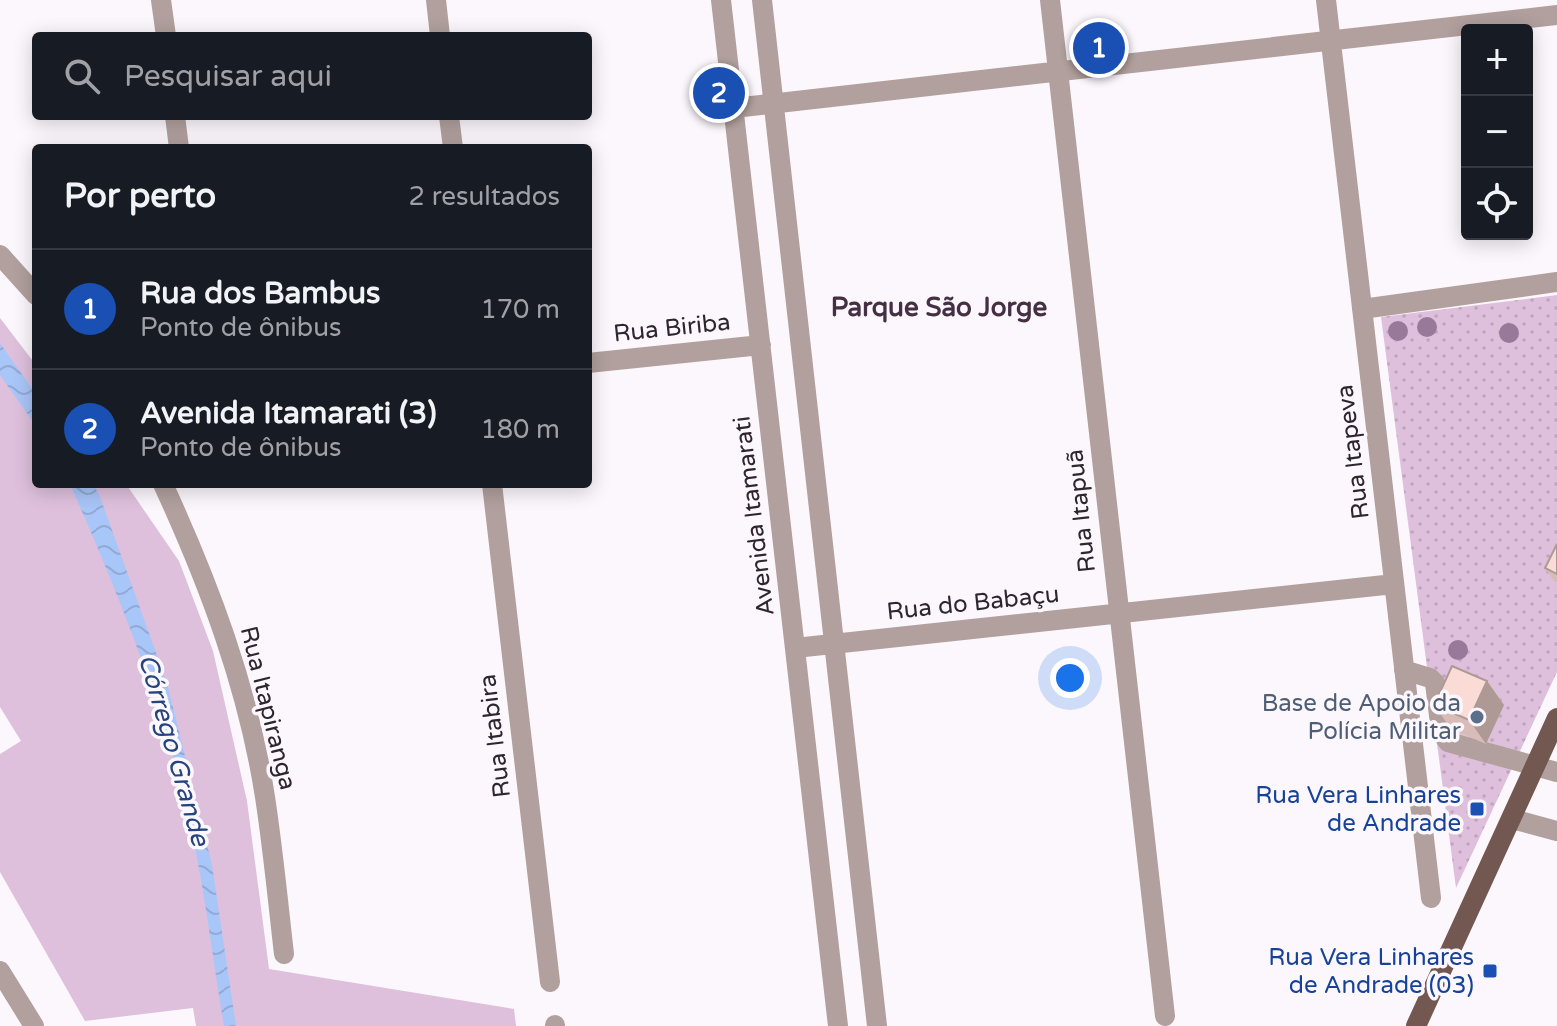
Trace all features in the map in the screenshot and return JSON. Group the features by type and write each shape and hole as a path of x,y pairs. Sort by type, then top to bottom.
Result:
{"main road":[{"path":"1413,1026 1557,718"}],"street":[{"path":"161,0 165,32"},
{"path":"436,0 440,32"},
{"name":"Avenida Itamarati","path":"721,0 838,1026"},
{"path":"762,0 877,1026"},
{"name":"Rua Itapuã","path":"1050,0 1165,1016"},
{"name":"Rua Itapeva","path":"1326,0 1431,898"},
{"path":"734,108 1557,15"},
{"path":"176,120 178,144"},
{"path":"450,120 452,144"},
{"path":"0,255 32,291"},
{"path":"1362,309 1557,282"},
{"name":"Rua Biriba","path":"592,363 761,345"},
{"name":"Rua Itapiranga","path":"165,488 199,564 230,651 244,704 265,795 284,954"},
{"name":"Rua Itabira","path":"492,488 550,982"},
{"name":"Rua do Babaçu","path":"795,648 1394,584"},
{"path":"1404,670 1430,678 1435,683 1441,732 1448,742 1557,772"},
{"path":"1512,819 1557,831"},
{"path":"0,971 34,1026"}],"shaded area":[{"path":"1557,295 1557,672 1456,888 1381,317"},
{"path":"0,318 32,360 32,488 129,488 179,561 213,651 247,801 269,969 514,1009 516,1026 196,1026 193,1008 85,1021 0,872 0,754 21,741 0,707"}],"water":[{"path":"0,343 32,388 32,420 0,375"},
{"name":"Córrego Grande","path":"72,488 95,488 99,494 167,683 212,865 236,1026 224,1026 184,798 161,717 119,599"}],"building":[{"path":"1557,544 1557,574 1545,568"},
{"path":"1452,666 1487,681 1469,720 1434,705"}],"place":[{"name":"Rua dos Bambus","path":"1099,48"},
{"name":"Avenida Itamarati (3)","path":"719,93"},
{"name":"Base de Apoio da Polícia Militar","path":"1477,717"},
{"name":"Rua Vera Linhares de Andrade","path":"1477,809"},
{"name":"Rua Vera Linhares de Andrade (03)","path":"1490,971"}],"district":[{"name":"Parque São Jorge","path":"939,307"}]}
